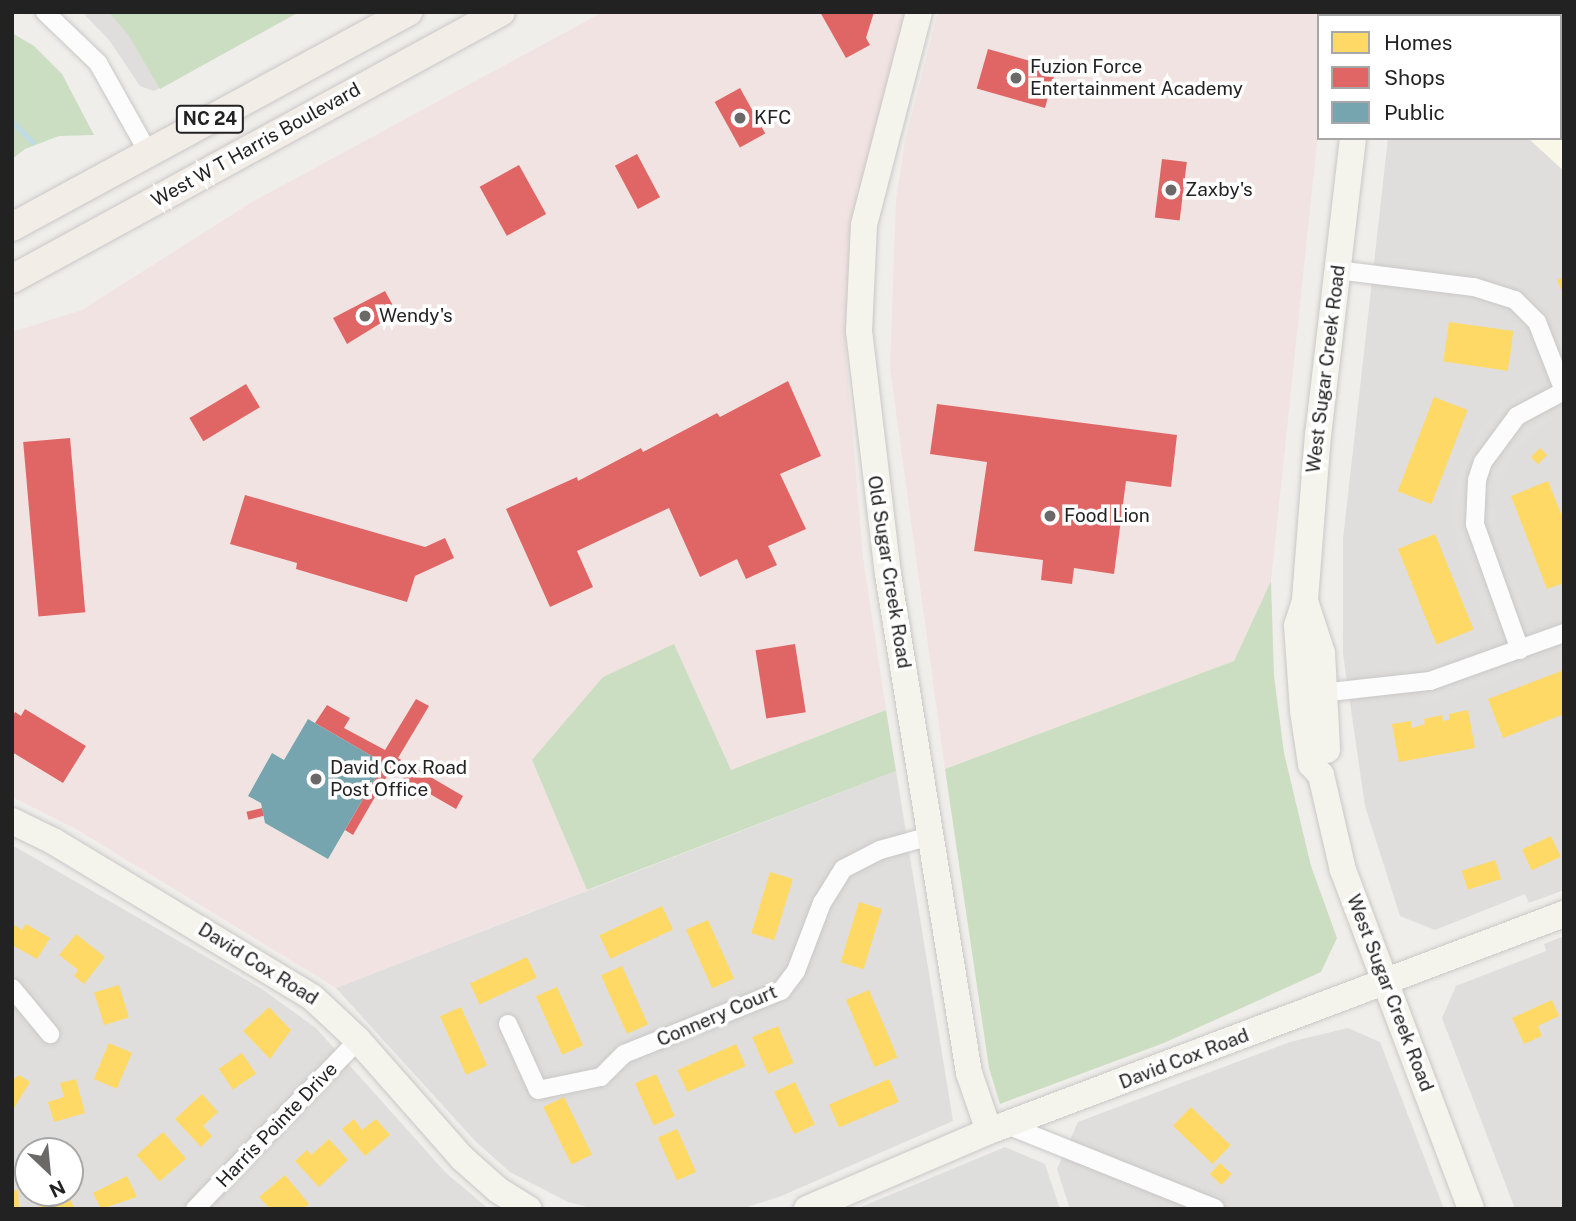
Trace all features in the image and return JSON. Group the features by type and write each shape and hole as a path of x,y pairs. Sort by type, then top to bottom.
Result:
{"main road":[{"name":"NC 24","path":"12,227 408,12"},
{"name":"West W T Harris Boulevard","path":"12,279 501,12"},
{"name":"Old Sugar Creek Road","path":"919,12 864,225 859,331 886,563 969,1073 998,1128"},
{"name":"West Sugar Creek Road","path":"1353,140 1305,601 1297,625 1303,711 1311,764 1321,775 1343,870 1388,981 1471,1209"},
{"name":"West Sugar Creek Road","path":"1305,601 1322,653 1321,693 1328,759 1321,775"},
{"name":"David Cox Road","path":"12,821 282,975 328,1009 462,1158 498,1190 529,1209"},
{"name":"David Cox Road","path":"807,1209 998,1128 1564,914"}],"street":[{"path":"45,12 97,63 148,152"},
{"path":"1338,270 1474,287 1515,299 1537,322 1564,391 1517,416 1483,461 1477,480 1475,524 1520,650"},
{"path":"1321,693 1430,681 1564,633"},
{"name":"Connery Court","path":"508,1024 538,1090 601,1077 624,1054 781,991 796,971 822,903 843,869 880,850 930,836"},
{"path":"12,988 50,1034"},
{"name":"Harris Pointe Drive","path":"195,1209 358,1040"},
{"path":"998,1128 1215,1208"}],"shaded area":[{"path":"82,12 299,12 154,91 140,86 109,40"},
{"path":"603,12 907,12 864,188 857,187 845,342 863,558 886,710 731,770 674,645 532,760 587,890 336,988 76,829 12,797 12,332 82,310 252,202"},
{"path":"938,12 1331,12 1317,14 1317,140 1271,581 1234,661 945,769 890,368 896,199 906,137"},
{"path":"1401,12 1492,12 1446,14"},
{"path":"1564,12 1564,171 1530,140 1562,140 1562,14 1487,14"},
{"path":"1388,140 1530,140 1564,171 1564,890 1529,903 1525,894 1435,930 1400,916 1365,806 1343,654 1343,539"},
{"path":"1450,271 1516,282 1541,303 1563,345 1537,357 1522,324 1504,309 1453,299 1449,293"},
{"path":"1534,383 1553,419 1513,452 1494,503 1499,541 1528,617 1490,632 1457,547 1452,500 1461,466 1477,434 1500,406"},
{"path":"1480,641 1485,654 1526,655 1531,667 1450,699 1421,705 1419,662"},
{"path":"896,771 953,1121 779,1197 741,1209 595,1209 568,1202 510,1172 476,1142 336,988"},
{"path":"12,845 262,989 316,1028 446,1173 489,1209 12,1209"},
{"path":"1564,936 1564,1209 1515,1209 1442,1018 1456,986 1546,951 1544,944"},
{"path":"1348,1028 1380,1042 1444,1209 1070,1209 1057,1169 1078,1122 1290,1042"},
{"path":"1005,1147 1045,1164 1060,1209 856,1209"}],"green space":[{"path":"109,12 299,12 160,89 129,36"},
{"path":"12,33 34,46 62,74 94,135 59,136 25,149 12,159"},
{"path":"1271,581 1274,676 1284,753 1311,866 1337,938 1321,972 1164,1043 1000,1104 989,1068 945,769 1234,661"},
{"path":"674,644 731,770 886,710 896,771 587,890 532,760 603,677"}],"building: Homes":[{"path":"1564,277 1564,296 1557,280"},
{"path":"1449,322 1513,331 1508,371 1443,362"},
{"path":"1434,397 1468,410 1431,504 1398,491"},
{"path":"1540,448 1547,455 1538,464 1531,457"},
{"path":"1548,481 1564,521 1564,583 1547,589 1511,496"},
{"path":"1435,534 1474,629 1436,644 1398,549"},
{"path":"1564,670 1564,714 1503,738 1488,699"},
{"path":"1468,710 1475,748 1399,762 1392,724 1411,721 1412,728 1425,724 1424,719 1442,715 1443,721 1449,720 1449,714"},
{"path":"1551,836 1561,857 1532,870 1522,850"},
{"path":"1495,860 1501,879 1468,890 1462,871"},
{"path":"770,872 793,879 774,940 751,933"},
{"path":"859,902 882,909 864,969 841,962"},
{"path":"662,906 673,930 610,959 599,935"},
{"path":"708,920 734,978 712,988 686,930"},
{"path":"26,924 50,938 37,959 12,945 14,925 22,930"},
{"path":"76,934 105,957 84,984 74,976 78,970 59,955"},
{"path":"527,957 537,978 480,1004 470,984"},
{"path":"622,966 648,1024 627,1034 601,975"},
{"path":"119,985 129,1018 104,1025 94,993"},
{"path":"557,987 583,1045 562,1055 536,996"},
{"path":"869,990 898,1057 875,1067 846,1000"},
{"path":"1552,1000 1559,1016 1538,1026 1542,1036 1524,1044 1512,1018"},
{"path":"269,1007 291,1030 270,1059 243,1031"},
{"path":"461,1007 487,1065 466,1075 440,1016"},
{"path":"778,1026 794,1063 768,1074 752,1037"},
{"path":"109,1043 132,1053 117,1089 94,1079"},
{"path":"736,1044 746,1066 687,1092 678,1070"},
{"path":"242,1053 256,1074 233,1089 219,1069"},
{"path":"656,1074 675,1116 654,1125 635,1083"},
{"path":"19,1075 30,1082 14,1108 12,1080"},
{"path":"76,1079 85,1113 54,1122 48,1102 64,1097 60,1083"},
{"path":"889,1079 899,1102 839,1127 829,1104"},
{"path":"795,1082 815,1125 794,1134 774,1092"},
{"path":"202,1094 218,1112 203,1126 212,1136 201,1147 175,1119"},
{"path":"564,1097 592,1155 571,1165 543,1107"},
{"path":"1191,1107 1231,1145 1213,1164 1173,1126"},
{"path":"354,1119 362,1130 376,1119 390,1135 365,1156 342,1129"},
{"path":"677,1129 696,1172 677,1180 658,1138"},
{"path":"163,1132 186,1158 160,1181 137,1155"},
{"path":"329,1139 348,1160 319,1187 295,1161 307,1150 311,1155"},
{"path":"1220,1163 1232,1174 1221,1185 1210,1174"},
{"path":"285,1175 309,1204 304,1209 270,1209 259,1197"},
{"path":"127,1176 137,1197 101,1209 93,1193"},
{"path":"12,1191 14,1207 19,1209 12,1209"},
{"path":"40,1207 75,1209 41,1209"}],"building: Shops":[{"path":"820,12 874,12 866,38 870,45 846,58"},
{"name":"Fuzion Force Entertainment Academy","path":"988,49 1056,69 1045,108 977,88"},
{"name":"KFC","path":"740,88 765,133 740,148 715,102"},
{"path":"637,154 660,197 638,209 615,166"},
{"name":"Zaxby's","path":"1162,159 1187,162 1180,221 1155,218"},
{"path":"519,165 546,214 507,236 480,187"},
{"name":"Wendy's","path":"385,291 397,313 347,344 333,318"},
{"path":"788,381 821,456 780,474 806,529 768,546 777,565 746,579 737,559 700,577 669,508 577,551 593,587 550,607 506,509 577,477 578,481 641,448 643,452 717,413 720,417"},
{"path":"246,384 260,407 203,441 189,418"},
{"name":"Food Lion","path":"937,404 1177,435 1171,487 1126,481 1114,574 1074,568 1072,584 1041,580 1043,560 974,551 987,462 930,454"},
{"path":"70,438 85,612 38,616 23,442"},
{"path":"245,495 425,547 445,538 454,558 415,576 407,602 296,569 297,563 230,544"},
{"path":"795,644 806,712 766,718 755,650"},
{"path":"416,699 429,706 398,758 463,796 456,809 390,771 353,835 345,830 384,763 315,723 327,705 350,718 344,728 385,750"},
{"path":"25,709 86,746 63,783 12,752 12,717 15,712 21,716"},
{"path":"262,808 264,816 248,820 246,812"}],"building: Public":[{"name":"David Cox Road Post Office","path":"308,719 384,763 328,859 265,823 261,803 248,796 272,753 284,760"}],"waterway":[{"path":"12,121 33,142"}],"place":[{"name":"Fuzion Force Entertainment Academy","path":"1016,78"},
{"name":"KFC","path":"740,118"},
{"name":"Zaxby's","path":"1171,190"},
{"name":"Wendy's","path":"365,316"},
{"name":"Food Lion","path":"1050,516"},
{"name":"David Cox Road Post Office","path":"316,779"}]}
